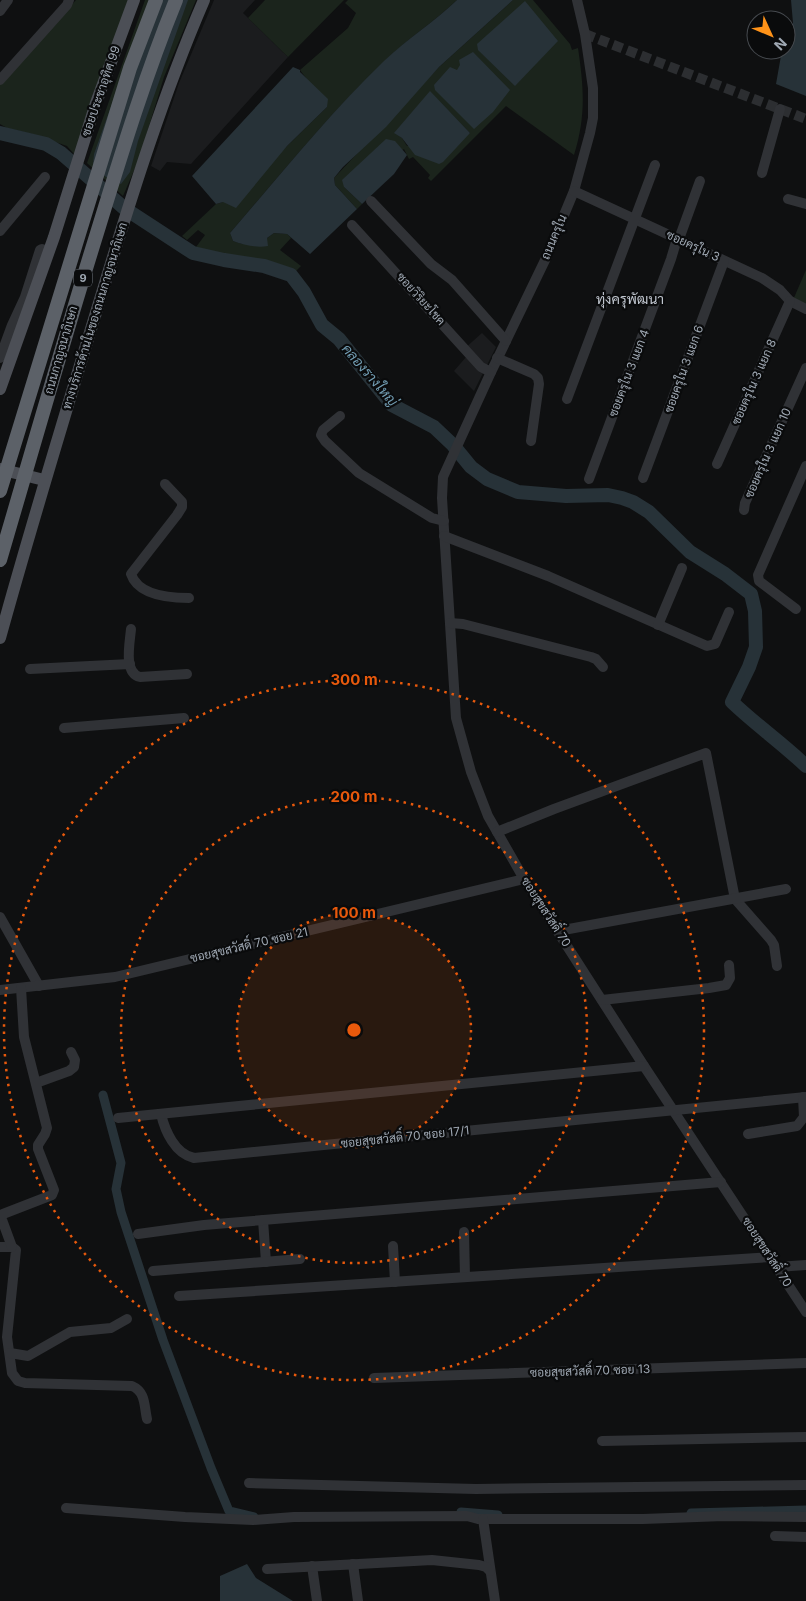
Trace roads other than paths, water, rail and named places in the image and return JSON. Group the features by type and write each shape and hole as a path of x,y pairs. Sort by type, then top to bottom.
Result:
{"highway":[{"name":"ถนนกาญจนาภิเษก","path":"0,491 127,77 156,0"},
{"name":"ถนนกาญจนาภิเษก","path":"0,560 66,332 114,176 176,0"}],"main road":[{"name":"ซอยประชาอุทิศ 99","path":"1,380 28,298 49,250 112,57 134,0"},
{"name":"ทางบริการด้านในของถนนกาญจนาภิเษก","path":"0,638 44,480 128,210 173,76 204,0"},
{"path":"0,469 44,480"}],"street":[{"path":"0,11 8,0"},
{"path":"0,80 67,5 69,0"},
{"name":"ถนนครุใน","path":"451,460 546,256 574,191 590,133 593,104 591,72 577,0"},
{"path":"762,173 780,109"},
{"path":"567,399 655,165"},
{"path":"0,231 45,176"},
{"name":"ซอยครุใน 3 แยก 4","path":"589,479 700,181"},
{"name":"ซอยครุใน 3","path":"574,191 773,284 790,300 806,309"},
{"path":"788,198 806,204"},
{"path":"371,201 431,264 452,280 506,341"},
{"name":"ซอยวิริยะโชค","path":"352,225 481,366 491,372"},
{"name":"ซอยครุใน 3 แยก 6","path":"643,478 724,261"},
{"path":"0,358 12,325 28,298"},
{"name":"ซอยครุใน 3 แยก 8","path":"717,464 790,300"},
{"path":"498,358 534,374 538,378 539,384 531,442"},
{"name":"ซอยครุใน 3 แยก 10","path":"744,510 745,503 806,368"},
{"path":"340,416 323,430 321,435 324,440 359,474 432,518 444,521"},
{"name":"ซอยสุขสวัสดิ์ 70","path":"451,460 443,477 444,536 456,718 471,772 488,816 524,879 806,1312"},
{"path":"796,609 759,581 758,575 806,466"},
{"path":"165,484 182,502 182,507 131,574 134,581 147,591 174,598 189,598"},
{"path":"444,536 541,574 706,646 715,644 728,612"},
{"path":"658,625 682,568"},
{"path":"450,623 462,624 591,657 596,659 603,667"},
{"path":"131,629 130,664 132,672 136,676 187,674"},
{"path":"30,669 130,664"},
{"path":"64,728 184,718"},
{"path":"497,832 706,753 735,899 771,940 774,945 777,966"},
{"name":"ซอยสุขสวัสดิ์ 70 ซอย 21","path":"0,990 115,977 524,879"},
{"path":"558,931 786,889"},
{"path":"0,917 40,986"},
{"path":"602,1000 726,985 730,978 729,965"},
{"path":"21,988 24,1037 47,1128 38,1145 38,1149 54,1190 52,1195 1,1216 12,1247 16,1250 7,1337 12,1373 18,1381 25,1383 132,1386 139,1389 142,1394 147,1419"},
{"path":"36,1084 74,1067 75,1060 71,1052"},
{"path":"118,1118 644,1066"},
{"path":"748,1134 797,1126 804,1117 805,1097"},
{"name":"ซอยสุขสวัสดิ์ 70 ซอย 17/1","path":"161,1114 164,1127 174,1142 186,1155 194,1158 805,1097"},
{"path":"138,1234 263,1220 721,1182"},
{"path":"263,1220 266,1262"},
{"path":"464,1232 465,1277"},
{"path":"393,1246 395,1282"},
{"path":"0,1247 12,1247"},
{"path":"180,1296 770,1257"},
{"path":"154,1271 300,1259"},
{"path":"777,1267 806,1265"},
{"path":"794,1294 806,1293"},
{"path":"10,1353 28,1356 70,1332 111,1328 127,1320"},
{"name":"ซอยสุขสวัสดิ์ 70 ซอย 13","path":"374,1378 806,1363"},
{"path":"602,1441 806,1437"},
{"path":"249,1483 476,1489 806,1484"},
{"path":"66,1508 248,1520 294,1517 446,1516 467,1516 483,1519 643,1519 724,1516 806,1517"},
{"path":"483,1519 495,1601"},
{"path":"775,1536 806,1537"},
{"path":"267,1569 432,1560 479,1565 486,1567 490,1571"},
{"path":"353,1564 358,1601"},
{"path":"312,1566 317,1601"}],"waterway":[{"name":"คลองรางใหญ่","path":"0,133 46,144 61,153 124,208 193,253 264,266 291,275 304,292 322,325 339,339 392,405 434,427 453,445 471,467 487,479 518,492 566,496 608,495 633,502 649,512 690,552 725,574 751,594 755,611 756,647 749,667 732,702 806,766"},
{"path":"103,1095 121,1163 116,1189 121,1212 163,1340 229,1511 254,1517"},
{"path":"691,1513 806,1510"},
{"path":"461,1512 498,1515"}],"tunnel":[{"path":"585,34 806,119"}],"district":[{"name":"ทุ่งครุพัฒนา","path":"630,299"}]}
